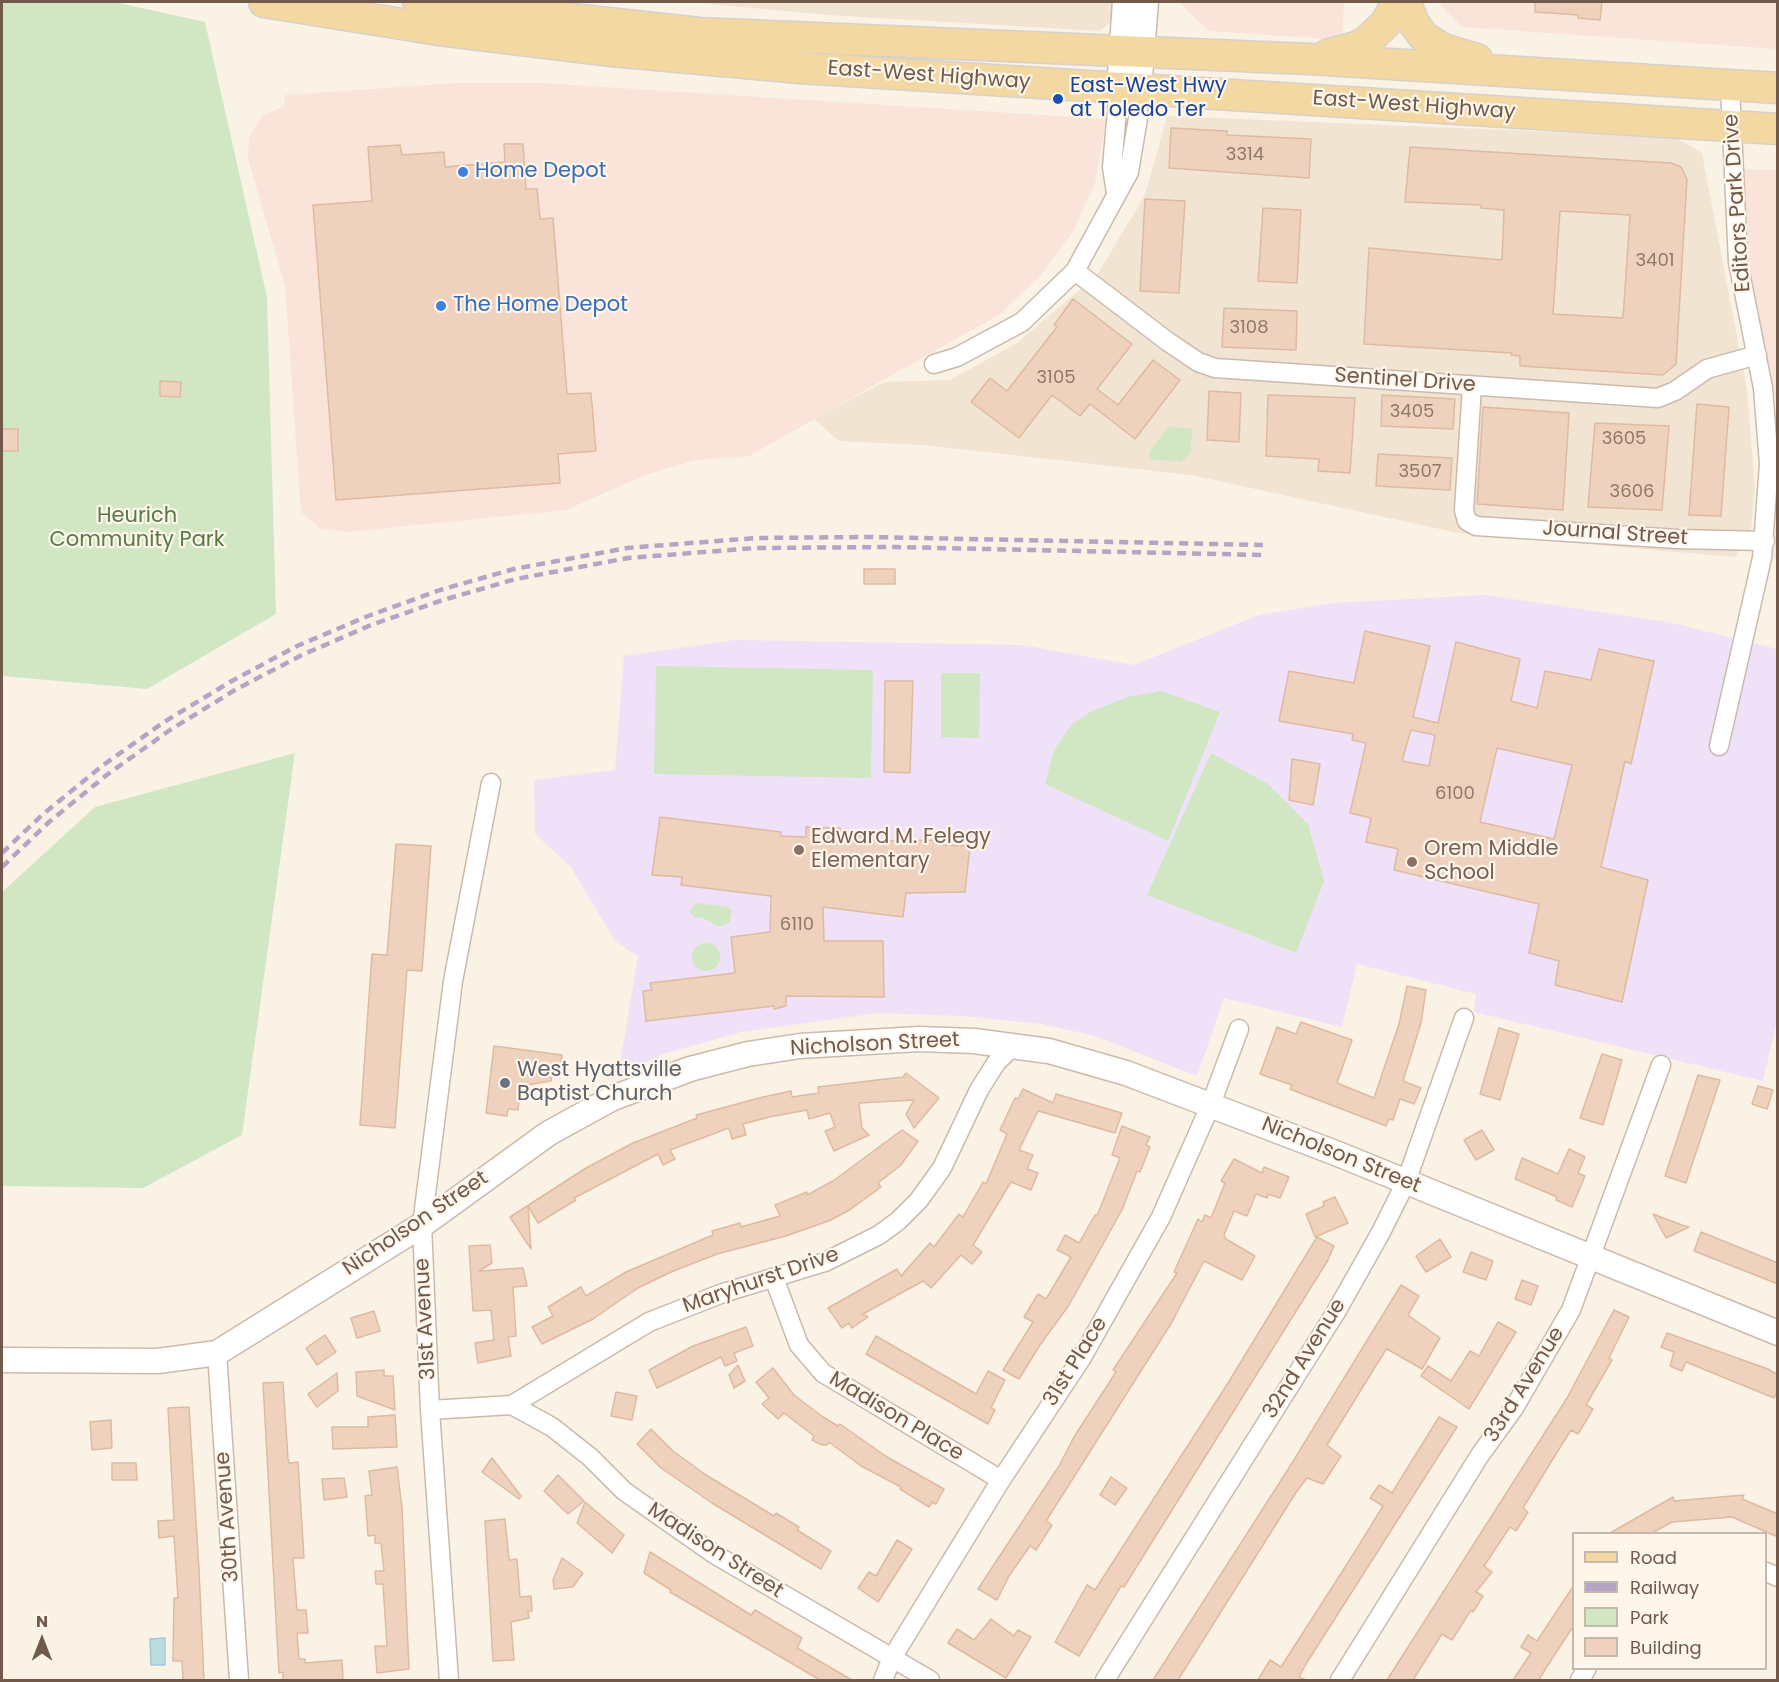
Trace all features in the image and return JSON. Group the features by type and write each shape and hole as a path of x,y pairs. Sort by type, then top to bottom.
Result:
{"main road":[{"name":"East-West Highway","path":"264,2 439,30 612,51 800,68 1778,129"},
{"name":"East-West Highway","path":"418,2 699,33 1309,60 1778,88"},
{"path":"1309,60 1356,47 1367,41 1386,22 1397,2"},
{"path":"1406,2 1413,22 1424,37 1443,49 1470,58 1557,75"}],"street":[{"path":"934,364 957,357 1022,322 1075,271 1129,172 1138,118 1129,89 1131,51 1125,2"},
{"path":"1131,51 1146,2"},
{"name":"Editors Park Drive","path":"1719,746 1750,621 1765,541 1769,464 1767,422 1757,355 1743,296 1738,262 1730,85"},
{"name":"Sentinel Drive","path":"1075,271 1167,341 1198,362 1215,368 1658,398 1675,391 1707,369 1757,355"},
{"name":"Journal Street","path":"1472,386 1464,510 1467,521 1476,526 1677,539 1765,541"},
{"name":"31st Avenue","path":"449,1680 430,1410 422,1225 453,981 491,783"},
{"name":"32nd Avenue","path":"1105,1680 1336,1312 1406,1182 1464,1018"},
{"name":"31st Place","path":"884,1680 892,1658 1001,1480 1081,1359 1161,1217 1211,1104 1239,1029"},
{"name":"Nicholson Street","path":"2,1360 149,1361 217,1353 422,1225 549,1133 613,1098 690,1068 748,1054 800,1046 950,1039 1048,1051 1088,1061 1211,1104 1778,1333"},
{"name":"Maryhurst Drive","path":"430,1410 512,1405 649,1322 723,1293 825,1262 870,1240 898,1221 919,1200 942,1168 979,1090 996,1063 1013,1046"},
{"name":"33rd Avenue","path":"1340,1680 1480,1455 1514,1408 1550,1350 1571,1310 1661,1065"},
{"name":"Madison Place","path":"774,1278 799,1345 823,1373 1001,1480"},
{"name":"30th Avenue","path":"217,1353 239,1680"},
{"name":"Madison Street","path":"512,1405 552,1427 590,1457 624,1491 714,1554 930,1680"}],"shaded area":[{"path":"687,2 1113,2 1111,22 1099,31 829,15"},
{"path":"1178,2 1344,2 1342,40 1209,31"},
{"path":"1437,2 1777,2 1777,49 1462,27"},
{"path":"457,83 541,83 1106,119 1095,183 1074,230 1041,275 1000,314 749,456 696,460 645,475 566,510 348,532 320,528 301,512 285,286 248,159 249,137 262,116 284,106 285,95"},
{"path":"1167,116 1675,137 1702,153 1747,389 1755,488 1751,529 1735,557 1458,533 1191,475 923,445 839,441 814,419 884,382 950,380 1017,343 1097,275 1145,195"},
{"path":"1743,169 1777,170 1777,558 1773,559 1776,404 1743,231"},
{"path":"1485,595 1668,622 1777,649 1777,1020 1763,1081 1474,1012 1476,994 1357,964 1342,1027 1224,998 1197,1076 1095,1036 1042,1024 962,1016 878,1013 741,1032 663,1054 618,1076 638,956 616,942 570,866 535,834 534,780 615,770 624,656 735,640 1022,645 1134,665 1259,615 1334,603"}],"green space":[{"name":"Heurich Community Park","path":"2,2 114,2 205,22 267,297 276,614 147,689 2,676"},
{"path":"1168,427 1192,428 1191,452 1181,462 1149,459 1150,451"},
{"path":"656,666 873,670 871,778 654,774"},
{"path":"941,673 980,673 979,738 941,737"},
{"path":"1161,691 1220,712 1168,841 1045,784 1054,750 1071,725 1092,711 1127,697"},
{"path":"295,753 242,1135 143,1188 2,1186 2,892 95,807"},
{"path":"1211,753 1268,784 1308,824 1324,881 1296,953 1147,895"},
{"path":"696,903 727,907 732,911 730,921 723,926 717,926 703,918 694,917 689,911"},
{"path":"706,943 716,947 720,957 716,967 706,971 696,967 692,957 696,947"}],"water":[{"path":"165,1638 165,1665 151,1665 150,1639"}],"building":[{"path":"1535,2 1602,2 1600,20 1578,18 1578,15 1535,12"},
{"path":"1171,128 1227,131 1227,135 1311,139 1309,178 1169,168"},
{"name":"The Home Depot","path":"504,144 523,144 526,189 537,189 540,219 553,218 567,394 591,393 596,451 558,454 560,483 336,500 313,205 372,201 368,147 400,145 402,155 444,152 445,167 505,162"},
{"path":"1410,147 1671,163 1681,167 1687,179 1676,364 1663,375 1520,366 1520,356 1511,355 1512,353 1364,344 1369,248 1502,260 1504,210 1481,208 1481,205 1405,202","holes":["1560,211 1630,215 1623,318 1553,314"]},
{"path":"1145,199 1185,201 1179,293 1140,291"},
{"path":"1263,208 1301,210 1297,283 1258,281"},
{"path":"1073,299 1132,344 1097,389 1118,405 1153,360 1180,380 1135,439 1090,404 1080,416 1052,395 1019,438 971,402 990,378 1007,391 1057,327 1054,325"},
{"path":"1224,308 1297,311 1296,350 1222,347"},
{"path":"160,381 181,382 180,397 160,396"},
{"path":"1209,391 1241,393 1239,442 1207,440"},
{"path":"1268,395 1355,398 1350,473 1318,471 1319,459 1266,456"},
{"path":"1382,395 1455,399 1453,429 1381,426"},
{"path":"1697,404 1729,407 1721,516 1689,515"},
{"path":"1483,407 1569,413 1563,510 1477,504"},
{"path":"1595,423 1669,426 1662,510 1588,507"},
{"path":"2,429 18,429 18,451 2,451"},
{"path":"1378,454 1452,458 1450,490 1376,486"},
{"path":"864,569 895,569 895,584 864,584"},
{"path":"1365,631 1430,646 1413,717 1438,723 1456,642 1520,659 1511,701 1537,708 1545,671 1591,680 1599,649 1654,661 1631,764 1625,761 1601,867 1648,880 1622,1002 1555,985 1559,961 1529,953 1539,904 1394,870 1398,849 1366,842 1371,818 1350,813 1366,743 1352,740 1353,734 1279,721 1289,671 1354,683","holes":["1411,730 1435,735 1429,766 1402,761","1497,748 1572,765 1554,839 1480,822"]},
{"path":"885,681 913,681 910,773 884,772"},
{"path":"1292,759 1320,764 1313,805 1289,800"},
{"path":"660,817 781,832 781,836 806,837 806,827 840,828 840,836 876,836 876,841 943,840 943,845 970,846 965,892 906,893 903,917 823,907 824,941 883,941 884,997 786,996 786,1006 774,1009 774,1006 646,1021 643,991 652,990 650,983 735,973 731,937 770,932 771,896 681,885 682,877 652,875"},
{"path":"396,844 431,846 422,971 407,970 395,1128 360,1125 372,954 387,955"},
{"path":"1407,986 1426,990 1421,1023 1403,1081 1421,1088 1414,1104 1400,1099 1393,1120 1389,1119 1386,1126 1290,1089 1292,1085 1260,1074 1277,1027 1296,1034 1301,1022 1352,1040 1337,1083 1374,1098 1399,1024"},
{"path":"1499,1028 1519,1034 1500,1100 1480,1094"},
{"path":"494,1046 562,1055 560,1071 553,1070 551,1081 521,1086 518,1110 508,1109 507,1116 486,1113"},
{"path":"1602,1054 1622,1060 1603,1125 1580,1118"},
{"path":"906,1073 939,1098 914,1128 906,1114 914,1100 859,1103 862,1128 869,1135 834,1151 825,1131 835,1127 830,1113 809,1119 807,1110 769,1117 743,1124 746,1135 732,1139 729,1128 670,1150 675,1159 663,1165 658,1154 574,1198 576,1200 538,1223 528,1206 531,1249 510,1217 586,1168 633,1143 697,1118 696,1115 791,1091 792,1097 819,1093 818,1087 903,1077"},
{"path":"1698,1075 1720,1080 1686,1183 1665,1176"},
{"path":"1758,1086 1773,1090 1767,1109 1752,1104"},
{"path":"1023,1089 1053,1103 1056,1094 1122,1113 1115,1133 1038,1111 1019,1150 1033,1155 1027,1169 1038,1173 1031,1190 1011,1182 973,1245 982,1252 972,1264 961,1255 931,1288 923,1281 863,1314 868,1317 852,1328 849,1323 842,1328 828,1308 897,1269 901,1276 930,1243 934,1247 959,1214 963,1217 983,1182 986,1184 1007,1134 1000,1130 1015,1098 1018,1099"},
{"path":"1122,1126 1150,1137 1146,1145 1150,1147 1140,1172 1137,1171 1122,1210 1069,1305 1019,1379 1003,1370 1033,1322 1024,1317 1038,1294 1046,1299 1071,1257 1057,1250 1065,1235 1079,1243 1095,1215 1097,1216 1120,1158 1112,1155"},
{"path":"902,1130 918,1141 901,1165 878,1183 881,1187 851,1209 831,1220 786,1236 717,1254 671,1272 638,1288 593,1319 542,1344 532,1327 553,1316 548,1307 581,1287 586,1296 626,1272 713,1235 712,1231 740,1223 741,1227 780,1216 775,1205 807,1192 807,1195 833,1181"},
{"path":"1482,1130 1494,1150 1476,1160 1464,1140"},
{"path":"1569,1149 1585,1157 1578,1173 1585,1176 1572,1207 1556,1200 1557,1197 1515,1179 1522,1158 1558,1174"},
{"path":"1234,1159 1262,1173 1264,1167 1289,1177 1280,1198 1268,1194 1267,1198 1256,1194 1247,1216 1234,1211 1224,1235 1226,1239 1255,1256 1242,1280 1204,1261 1172,1322 1046,1521 1052,1525 1036,1550 1030,1546 1009,1576 997,1600 978,1589 1059,1466 1074,1437 1116,1372 1113,1370 1177,1273 1174,1272 1198,1219 1202,1222 1205,1215 1211,1218 1225,1183 1221,1181"},
{"path":"1335,1197 1348,1223 1315,1237 1306,1214 1324,1206 1323,1202"},
{"path":"1653,1214 1682,1225 1689,1227 1666,1238"},
{"path":"1701,1232 1778,1263 1778,1284 1694,1251"},
{"path":"1317,1237 1334,1246 1328,1260 1124,1587 1121,1586 1079,1656 1055,1642 1087,1585 1095,1590 1228,1383"},
{"path":"1440,1239 1451,1257 1426,1272 1416,1256"},
{"path":"490,1245 492,1263 479,1271 523,1268 527,1286 513,1287 516,1336 508,1337 511,1356 478,1363 475,1343 494,1340 491,1310 473,1311 469,1246"},
{"path":"1471,1252 1493,1261 1486,1280 1463,1272"},
{"path":"1522,1280 1538,1286 1531,1305 1515,1299"},
{"path":"1401,1285 1419,1296 1408,1315 1440,1338 1422,1369 1387,1349 1385,1351 1327,1445 1341,1456 1323,1484 1307,1478 1297,1491 1178,1680 1153,1680 1289,1468"},
{"path":"1614,1310 1629,1317 1609,1358 1612,1360 1586,1405 1593,1409 1578,1434 1571,1430 1523,1508 1528,1512 1516,1531 1510,1527 1484,1566 1492,1572 1476,1592 1483,1596 1452,1640 1442,1634 1413,1680 1387,1680 1567,1398"},
{"path":"374,1311 380,1331 357,1338 351,1318"},
{"path":"1498,1322 1516,1332 1469,1409 1421,1376 1428,1366 1451,1381 1470,1351 1479,1356"},
{"path":"746,1327 753,1346 734,1353 737,1361 725,1366 721,1357 657,1388 649,1370 693,1346"},
{"path":"1667,1333 1768,1369 1778,1375 1778,1389 1774,1398 1686,1362 1682,1371 1670,1366 1674,1352 1661,1347"},
{"path":"325,1335 336,1352 317,1365 306,1348"},
{"path":"876,1336 976,1394 988,1371 1005,1380 991,1408 995,1410 988,1424 866,1354"},
{"path":"738,1365 745,1381 734,1388 729,1375"},
{"path":"773,1368 794,1395 823,1417 838,1426 840,1424 887,1457 944,1489 936,1504 932,1502 929,1507 900,1489 901,1487 861,1466 829,1442 827,1445 822,1445 812,1440 814,1436 784,1413 778,1419 762,1404 769,1398 756,1382"},
{"path":"384,1370 384,1376 393,1376 395,1410 357,1396 356,1372"},
{"path":"337,1373 338,1391 317,1407 308,1394"},
{"path":"283,1382 288,1459 289,1463 298,1462 304,1558 293,1558 297,1610 306,1610 308,1633 297,1633 299,1659 305,1659 305,1663 342,1660 343,1679 283,1680 283,1672 279,1673 263,1383"},
{"path":"616,1392 637,1396 632,1420 611,1416"},
{"path":"189,1407 204,1680 183,1680 182,1661 173,1661 174,1598 178,1598 174,1536 159,1538 158,1521 174,1520 168,1408"},
{"path":"395,1415 397,1447 333,1449 332,1427 368,1427 368,1417"},
{"path":"1439,1417 1457,1427 1306,1664 1299,1677 1306,1680 1258,1680 1270,1660 1281,1667 1383,1506 1370,1498 1379,1485 1392,1493"},
{"path":"111,1420 112,1448 92,1450 90,1422"},
{"path":"651,1429 673,1451 706,1475 774,1516 776,1513 799,1527 797,1530 831,1551 821,1569 712,1503 661,1468 637,1444"},
{"path":"492,1458 521,1496 519,1499 482,1472"},
{"path":"112,1463 136,1463 137,1480 112,1480"},
{"path":"397,1467 402,1508 409,1669 377,1673 375,1646 387,1646 383,1584 376,1584 375,1571 384,1571 381,1543 375,1543 375,1535 368,1536 365,1496 372,1495 369,1471"},
{"path":"558,1475 584,1501 568,1514 544,1491"},
{"path":"1111,1477 1127,1488 1115,1505 1100,1495"},
{"path":"344,1478 347,1497 324,1500 322,1479"},
{"path":"1744,1495 1742,1499 1778,1514 1778,1537 1732,1517 1672,1522 1654,1532 1612,1532 1673,1497 1674,1501"},
{"path":"585,1502 624,1535 612,1553 577,1523"},
{"path":"505,1519 509,1560 517,1559 520,1597 531,1596 532,1611 528,1611 529,1618 511,1622 514,1660 493,1661 485,1521"},
{"path":"897,1540 912,1549 878,1602 858,1588 869,1572 876,1576"},
{"path":"650,1552 751,1615 755,1610 802,1638 797,1648 852,1680 820,1680 670,1592 671,1590 644,1573"},
{"path":"562,1558 583,1573 573,1587 554,1589 553,1580"},
{"path":"1572,1588 1572,1628 1539,1680 1513,1680 1531,1653 1521,1647 1528,1635 1537,1641"},
{"path":"991,1619 1014,1636 1018,1630 1031,1637 1006,1678 948,1643 957,1629 974,1640"}],"railway":[{"path":"2,853 42,815 102,766 164,722 230,682 297,646 368,616 440,590 514,569 627,548 756,538 871,537 1263,545"},
{"path":"2,867 49,822 108,774 170,730 235,690 302,655 371,625 443,600 516,579 628,558 756,548 894,547 1263,555"}],"place":[{"name":"East-West Hwy at Toledo Ter","path":"1058,99"},
{"name":"Home Depot","path":"463,172"},
{"name":"The Home Depot","path":"441,306"},
{"name":"Edward M. Felegy Elementary","path":"799,850"},
{"name":"Orem Middle School","path":"1412,862"},
{"name":"West Hyattsville Baptist Church","path":"505,1083"}]}
